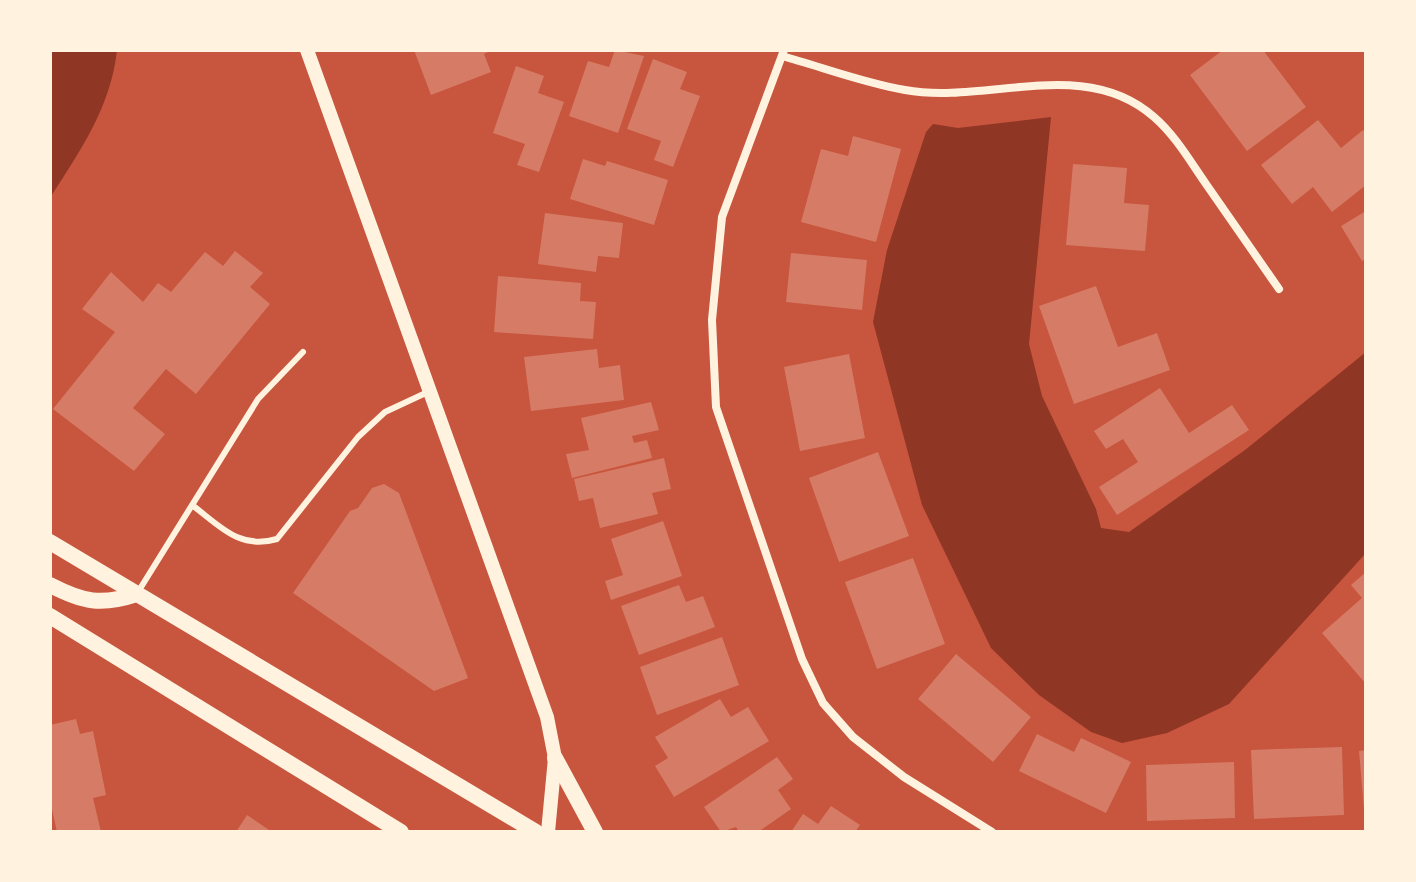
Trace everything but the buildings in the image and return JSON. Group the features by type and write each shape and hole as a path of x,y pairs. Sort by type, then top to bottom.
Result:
{"main road":[{"path":"50,542 536,832"},
{"path":"50,585 81,601 116,601 137,594"},
{"path":"50,616 401,832"},
{"path":"555,758 595,832"}],"street":[{"path":"307,50 547,717 555,758 548,832"},
{"path":"992,832 904,777 853,737 823,703 802,659 716,407 712,320 722,217 783,53 907,90 965,92 1048,85 1094,87 1127,98 1154,117 1181,148 1279,289"}],"lane":[{"path":"137,594 258,399 303,352"},
{"path":"192,505 236,538 252,544 277,539 358,437 385,412 430,391"}],"shaded area":[{"path":"50,50 117,50 114,71 101,109 83,146 50,198"},
{"path":"1051,117 1029,344 1042,396 1096,509 1101,528 1129,532 1245,450 1366,352 1366,553 1229,704 1167,733 1122,743 1091,732 1039,695 991,648 922,505 873,322 887,250 926,132 933,124 958,128"}]}
